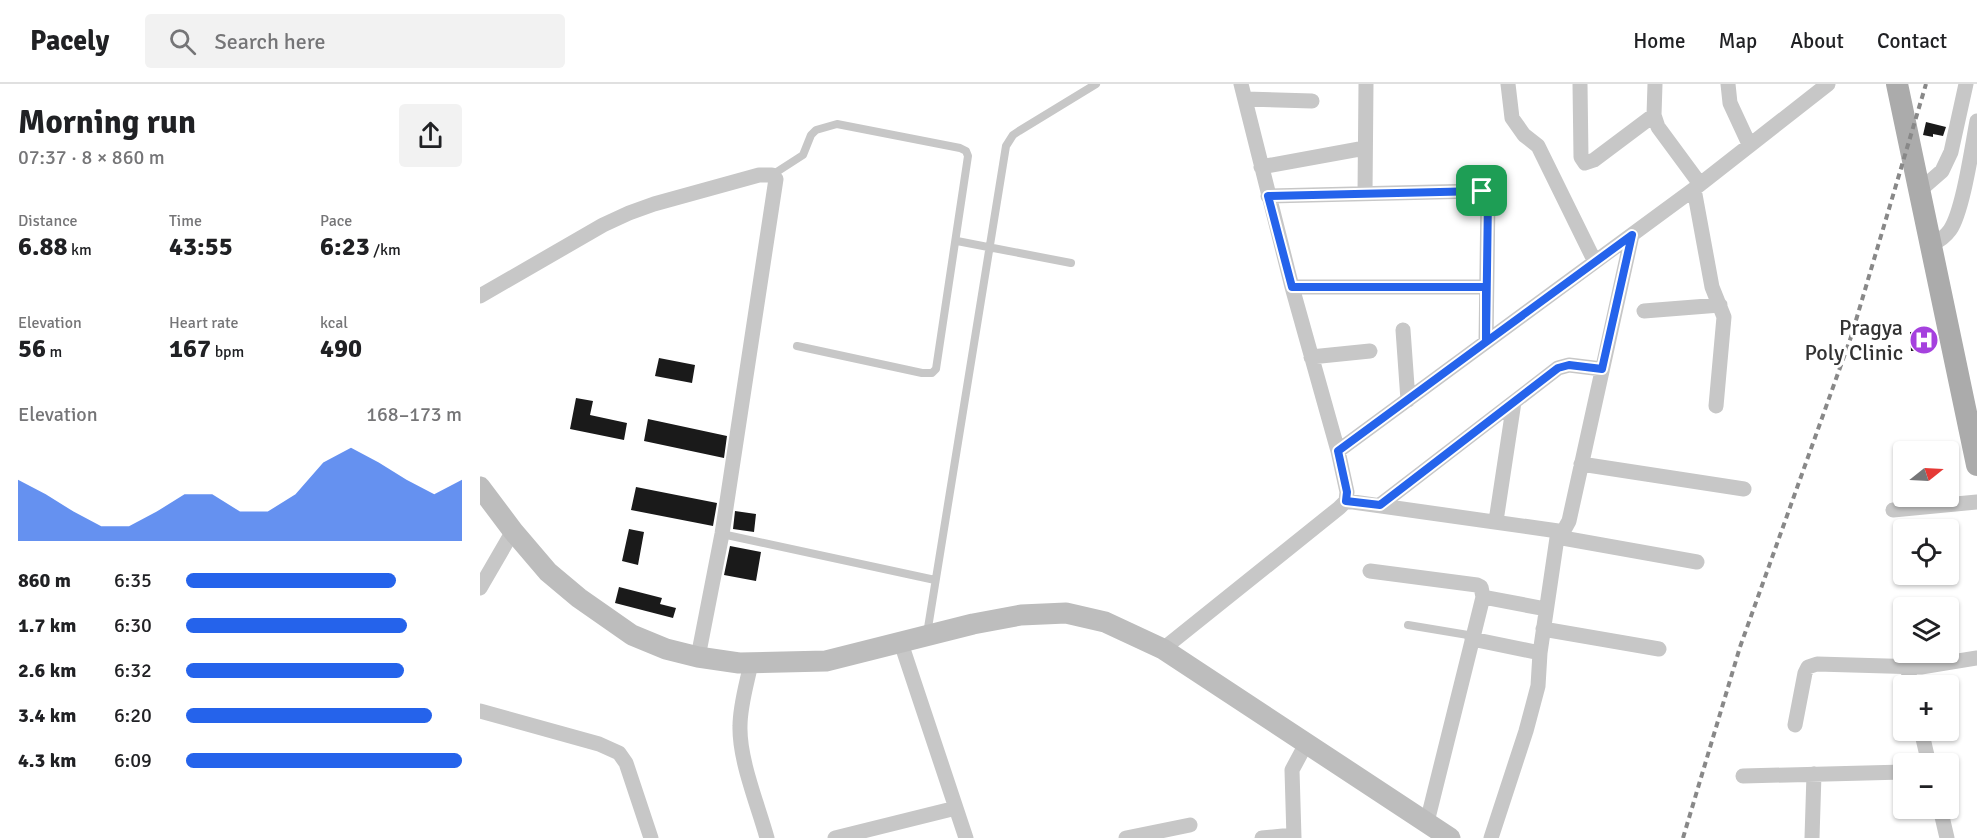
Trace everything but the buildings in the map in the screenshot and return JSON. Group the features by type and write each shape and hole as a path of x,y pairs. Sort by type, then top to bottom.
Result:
{"main road":[{"path":"1897,84 1977,465"}],"street":[{"path":"1163,649 1346,501 1347,492 1338,451 1292,287 1241,84"},
{"path":"1365,194 1366,84"},
{"path":"1508,84 1512,118 1524,135 1538,146 1594,262"},
{"path":"1580,84 1581,157 1585,163 1593,160 1654,115"},
{"path":"1655,84 1654,115 1658,127 1697,186 1712,287 1724,317 1716,406"},
{"path":"1728,84 1730,103 1749,144"},
{"path":"1338,451 1632,235 1828,84"},
{"path":"1919,191 1942,171 1951,152 1966,84"},
{"path":"1245,99 1312,100"},
{"path":"1932,244 1945,237 1952,228 1977,121"},
{"path":"1261,167 1365,148"},
{"path":"480,296 603,225 629,213 759,175 772,175 776,179 722,534 698,657"},
{"path":"1268,196 1476,191 1486,193 1486,342"},
{"path":"1557,534 1567,526 1632,235"},
{"path":"1292,287 1486,287"},
{"path":"1644,311 1720,305"},
{"path":"1403,330 1408,400"},
{"path":"1311,357 1370,351"},
{"path":"1380,505 1563,366 1602,369"},
{"path":"1496,521 1514,402"},
{"path":"1581,464 1744,489"},
{"path":"480,487 548,572 579,598 632,635 666,649 698,657 751,663 826,661 974,624 1021,615 1066,613 1105,622 1163,649 1450,838"},
{"path":"1346,501 1496,521 1697,562"},
{"path":"1893,510 1977,502"},
{"path":"480,588 513,531"},
{"path":"1491,838 1527,731 1538,686 1540,652 1557,534"},
{"path":"1370,571 1481,587 1483,597 1427,822"},
{"path":"1483,597 1546,609"},
{"path":"1543,629 1659,649"},
{"path":"1473,638 1540,652"},
{"path":"901,644 966,838"},
{"path":"1795,725 1808,667 1817,664 1921,667 1977,658"},
{"path":"751,663 740,727 744,758 767,838"},
{"path":"1907,667 1909,675"},
{"path":"480,711 599,744 619,753 626,763 651,838"},
{"path":"1262,838 1293,836 1292,770 1307,742"},
{"path":"1743,776 1893,771"},
{"path":"1812,838 1814,774"},
{"path":"835,838 956,808"},
{"path":"1943,819 1947,838"},
{"path":"1126,838 1190,825"}],"lane":[{"path":"926,637 1006,146 1013,135 1096,84"},
{"path":"772,175 803,155 811,135 816,130 837,124 960,148 966,151 969,162 936,369 932,373 922,373 797,346"},
{"path":"957,241 1071,263"},
{"path":"722,534 935,580"},
{"path":"1408,625 1473,638"}],"railway":[{"path":"1683,838 1740,647 1851,337 1926,84"}],"place":[{"name":"Pragya Poly Clinic","path":"1924,340"}],"route":[{"path":"1482,191 1268,196 1292,287 1486,287 1486,342 1632,235 1602,369 1569,365 1558,368 1380,505 1346,501 1347,492 1338,451 1486,342 1488,198 1482,191"}]}
